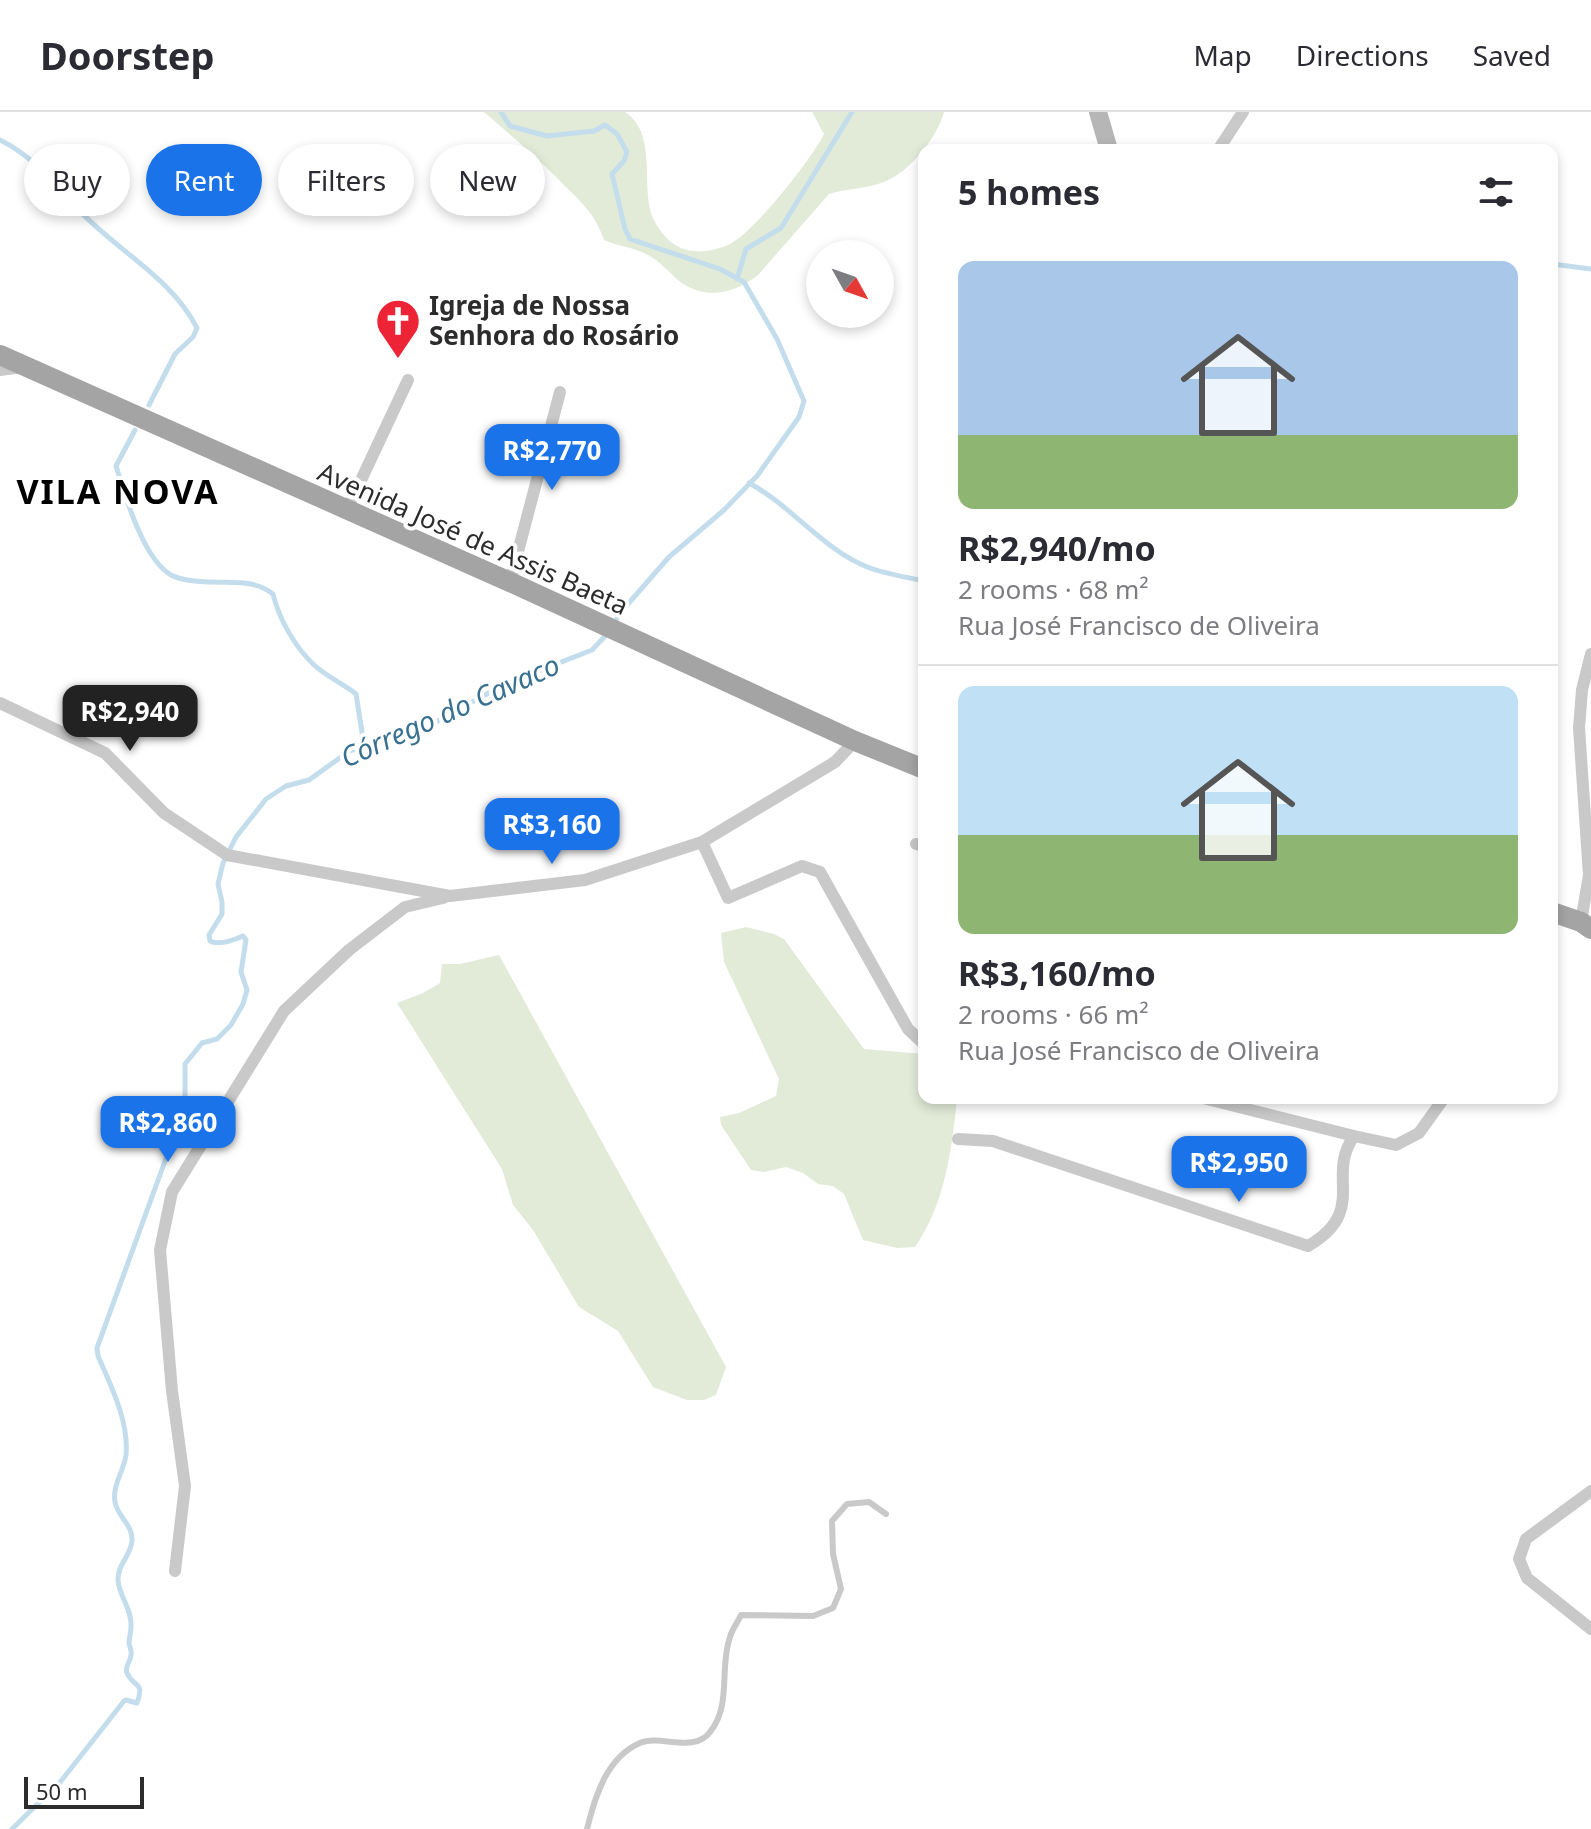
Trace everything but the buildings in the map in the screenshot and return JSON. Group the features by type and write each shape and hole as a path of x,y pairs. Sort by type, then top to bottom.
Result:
{"main road":[{"name":"Avenida José de Assis Baeta","path":"0,355 510,582 855,741 918,767"},
{"path":"1558,914 1586,925"}],"street":[{"path":"1098,112 1107,144"},
{"path":"1222,144 1243,112"},
{"path":"0,370 30,367"},
{"path":"347,510 408,380"},
{"path":"510,582 560,392"},
{"path":"1586,925 1589,875 1579,728 1582,690 1591,654"},
{"path":"0,703 105,753 164,813 227,855 450,896"},
{"path":"175,1571 185,1486 172,1391 160,1250 172,1192 284,1011 349,950 405,907 450,896 585,880 702,842 835,762 855,741"},
{"path":"702,842 728,898 802,866 820,872 908,1029 918,1038"},
{"path":"1227,1104 1396,1145 1419,1133 1440,1104"},
{"path":"958,1139 993,1141 1308,1246 1329,1234 1343,1210 1346,1148 1354,1136"},
{"path":"1591,1491 1526,1539 1519,1559 1527,1578 1591,1629"}],"lane":[{"path":"587,1829 592,1808 613,1762 642,1742 698,1742 709,1735 721,1715 729,1637 741,1615 813,1616 833,1608 841,1589 833,1554 832,1521 847,1504 869,1502 886,1514"}],"green space":[{"path":"484,112 625,112 636,122 642,135 650,210 655,222 677,246 686,250 706,251 728,245 752,227 807,161 824,134 812,112 944,112 935,134 928,144 918,144 918,157 899,174 878,184 829,194 758,275 729,290 708,293 688,287 644,253 604,240 595,220 545,166 545,144 521,144"},
{"path":"746,927 784,939 864,1049 918,1054 918,1104 956,1104 940,1194 934,1213 915,1247 897,1248 863,1240 844,1194 833,1186 818,1184 803,1173 786,1167 764,1172 751,1170 721,1125 720,1117 739,1113 776,1096 779,1079 724,962 721,933"},
{"path":"499,955 726,1367 716,1395 704,1400 687,1400 653,1387 618,1331 579,1307 533,1230 513,1205 502,1169 397,1003 440,983 442,964 460,964"}],"waterway":[{"name":"Córrego do Cavaco","path":"501,112 510,126 547,136 594,131 605,125 617,134 627,152 624,161 612,174 630,239 720,269 744,282 777,339 804,401 799,417 757,476 724,510 669,557 614,623"},
{"path":"737,279 746,249 781,228 852,112"},
{"path":"0,140 33,162 94,225 158,279 186,310 197,328 193,337 175,354 149,405"},
{"path":"1558,265 1591,269"},
{"path":"135,430 116,466 136,525 152,555 161,567 176,577 252,584 273,594 284,623 307,658 356,694 364,745"},
{"path":"749,483 853,560 876,570 918,580"},
{"name":"Córrego do Cavaco","path":"12,1829 61,1781 124,1701 137,1703 139,1696 139,1688 126,1671 131,1654 131,1620 118,1580 132,1540 130,1530 116,1507 115,1496 126,1455 125,1429 97,1348 169,1150 179,1141 185,1095 185,1064 202,1043 217,1039 231,1025 247,990 241,972 246,940 243,936 222,943 210,941 209,935 222,914 218,884 223,863 236,837 266,799 286,786 309,780 348,752 371,742 394,740 418,732 503,685 592,650 609,632"}],"place":[{"name":"Igreja de Nossa Senhora do Rosário","path":"398,360"}],"district":[{"name":"VILA NOVA","path":"118,492"}]}
